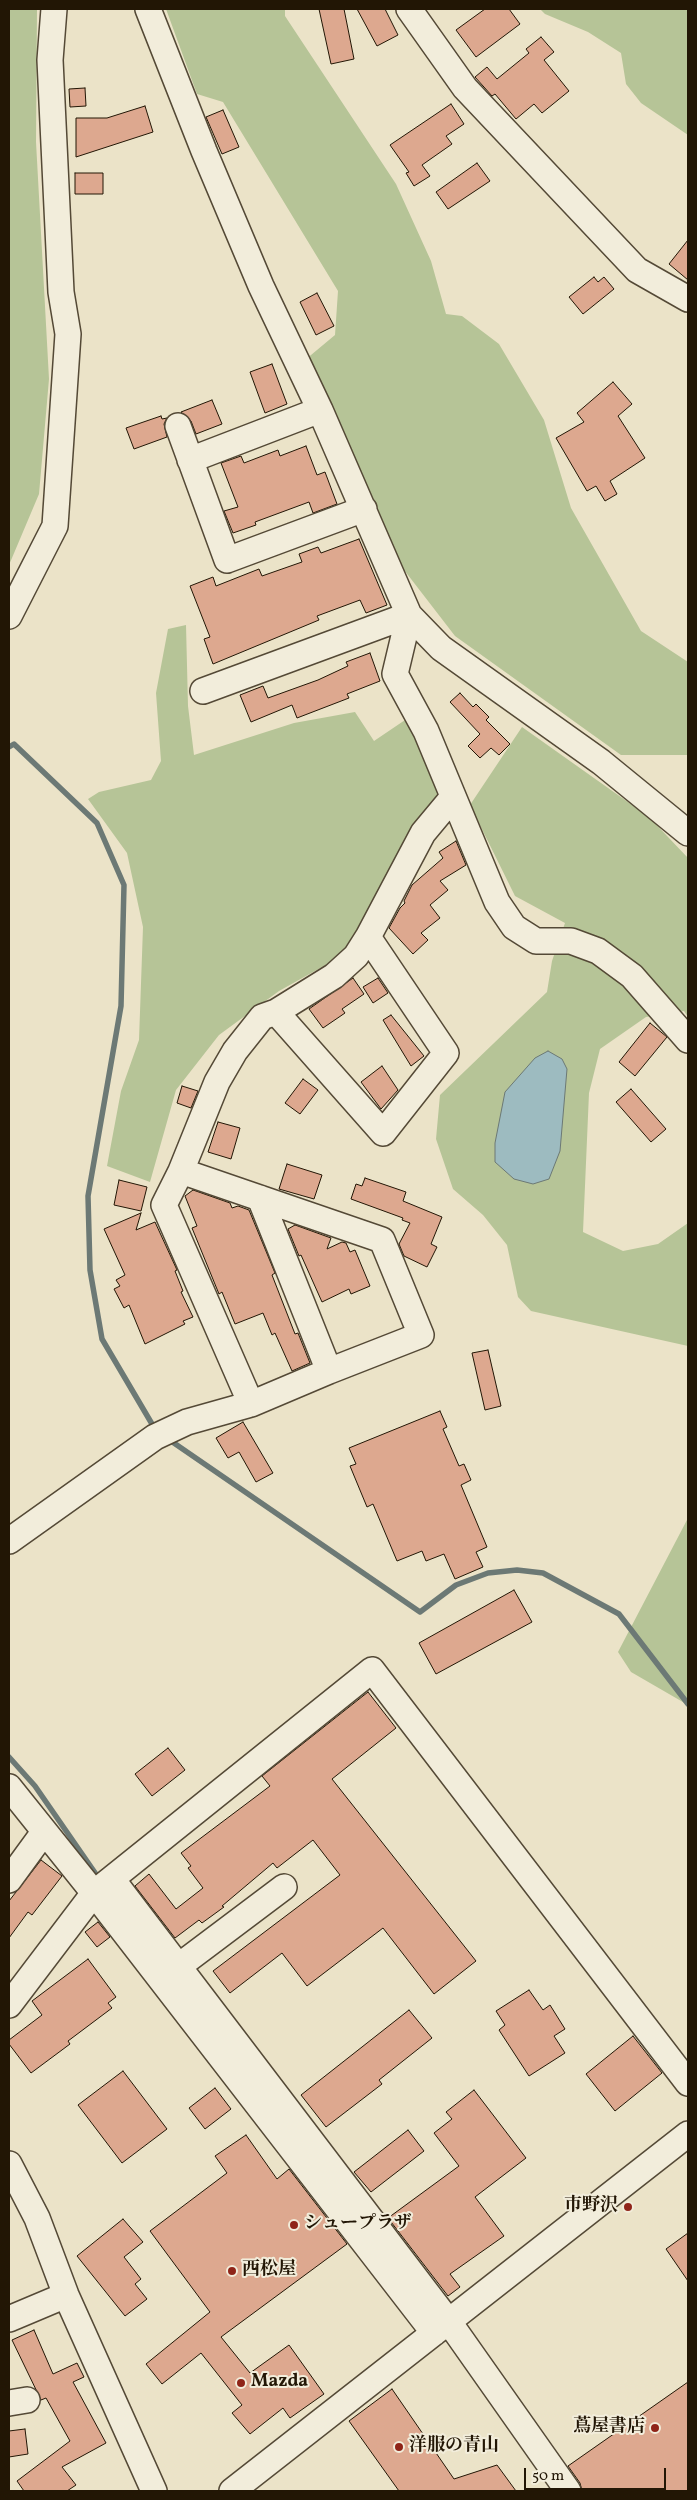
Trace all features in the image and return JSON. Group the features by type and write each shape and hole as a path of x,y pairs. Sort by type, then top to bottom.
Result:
{"street":[{"path":"9,616 55,526 68,334 61,292 50,69 54,9"},
{"path":"148,9 204,151 261,286 320,410 409,615 441,648 601,762 688,833"},
{"path":"409,9 465,88 637,270 688,299"},
{"path":"190,460 320,410"},
{"path":"178,426 227,560 364,509"},
{"path":"203,691 409,615"},
{"path":"409,615 396,674 426,731 498,902 514,927 536,941 571,941 598,951 632,976 688,1040"},
{"path":"251,1404 164,1205 181,1171 217,1082 235,1051 262,1017 276,1012 334,976 356,956 423,833 453,797"},
{"path":"276,1012 383,1133 446,1053 368,937"},
{"path":"9,1542 155,1437 187,1422 251,1404 328,1370 421,1336 382,1240 181,1171"},
{"path":"260,1198 328,1370"},
{"path":"9,2005 104,1886 372,1670 688,2083"},
{"path":"9,1787 44,1832 104,1886 179,1966 442,2327"},
{"path":"9,1880 44,1832"},
{"path":"104,1886 568,2491"},
{"path":"179,1966 284,1887"},
{"path":"232,2491 688,2134"},
{"path":"9,2164 37,2218 66,2295 154,2491"},
{"path":"9,2320 66,2295"}],"green space":[{"path":"9,9 37,9 36,142 49,379 39,494 9,565"},
{"path":"166,9 285,9 285,16 396,184 431,261 446,314 462,316 499,344 544,420 571,508 641,631 688,662 688,755 621,755 455,636 391,553 305,360 335,335 338,291 223,102 197,94"},
{"path":"540,9 688,9 688,135 641,103 626,84 621,53 588,32 545,14"},
{"path":"186,625 188,706 194,755 294,723 355,712 374,741 408,718 440,792 340,957 279,991 219,1035 176,1090 150,1182 107,1166 121,1091 139,1040 143,927 127,853 88,799 99,792 151,780 161,761 156,693 168,629"},
{"path":"522,727 649,817 688,858 688,1017 684,1011 646,1017 600,1049 589,1093 583,1232 623,1251 658,1244 688,1223 688,1346 531,1311 518,1297 507,1245 483,1215 453,1189 436,1139 440,1095 547,992 552,961 565,923 515,896 470,805"},
{"path":"688,1518 688,1705 631,1672 618,1652"}],"water":[{"path":"548,1051 562,1059 567,1069 560,1151 549,1179 533,1184 514,1179 495,1162 495,1143 505,1092 535,1058"}],"building":[{"path":"319,9 344,9 354,59 331,64"},
{"path":"357,9 385,9 398,35 377,46"},
{"path":"485,9 509,9 520,24 476,57 456,30"},
{"path":"541,37 554,52 544,60 569,91 542,113 534,104 516,119 495,94 492,96 475,77 487,67 497,79 529,53 526,49"},
{"path":"85,88 86,106 70,107 69,89"},
{"path":"451,104 464,124 446,136 452,144 422,165 430,176 414,186 406,173 409,172 390,145"},
{"path":"145,106 153,132 76,157 76,118 107,118"},
{"path":"223,110 239,147 222,154 206,117"},
{"path":"477,163 490,181 448,209 436,192"},
{"path":"75,173 103,173 103,194 75,194"},
{"path":"688,240 688,280 669,264"},
{"path":"594,277 598,282 604,277 614,289 583,314 569,297"},
{"path":"317,293 334,326 316,335 300,302"},
{"path":"272,364 287,404 265,413 250,372"},
{"path":"613,382 632,404 618,416 645,458 610,481 617,494 605,501 596,486 587,491 556,438 584,422 577,413"},
{"path":"212,400 222,424 196,434 191,421 181,412"},
{"path":"161,416 162,419 167,418 164,424 167,437 134,449 126,428"},
{"path":"306,446 317,475 325,472 337,504 313,513 309,502 255,522 256,525 233,533 224,511 238,507 221,463 241,456 244,463 278,450 280,456"},
{"path":"359,539 387,605 366,613 360,600 317,616 319,620 213,664 204,639 210,637 190,586 213,577 216,586 259,569 262,576 302,562 299,554 318,547 321,553"},
{"path":"370,653 380,681 347,694 349,698 297,718 292,705 251,722 240,695 263,686 268,698 318,680 348,666 346,662"},
{"path":"460,693 473,707 476,704 489,717 486,720 510,744 499,755 491,748 480,758 468,746 480,734 450,702"},
{"path":"456,841 466,865 440,881 448,890 430,905 440,918 421,933 428,940 413,954 389,928 400,908 405,903 404,901 412,885 443,858 439,852"},
{"path":"353,978 364,994 342,1009 345,1013 323,1028 309,1009"},
{"path":"378,978 388,993 373,1003 363,987"},
{"path":"391,1015 424,1056 411,1066 383,1020"},
{"path":"650,1023 667,1037 635,1076 619,1062"},
{"path":"382,1066 398,1090 381,1109 361,1082"},
{"path":"303,1079 318,1090 300,1114 285,1103"},
{"path":"182,1086 198,1091 191,1108 177,1103"},
{"path":"631,1089 666,1129 651,1142 616,1102"},
{"path":"218,1122 240,1128 231,1159 208,1152"},
{"path":"287,1164 322,1175 314,1199 279,1189"},
{"path":"365,1178 406,1192 403,1201 442,1217 431,1244 437,1247 427,1267 404,1256 399,1244 410,1223 402,1220 403,1218 351,1199 356,1184 362,1186"},
{"path":"119,1180 147,1187 141,1211 114,1205"},
{"path":"193,1190 230,1203 232,1208 238,1206 249,1210 275,1273 272,1275 295,1334 298,1333 310,1363 292,1371 275,1333 272,1335 263,1313 235,1324 222,1292 219,1294 192,1228 197,1226 185,1196"},
{"path":"141,1213 136,1230 155,1222 177,1270 175,1271 183,1291 181,1292 193,1317 183,1321 185,1324 145,1344 129,1305 124,1308 114,1289 120,1286 116,1280 125,1275 104,1229"},
{"path":"295,1225 331,1238 327,1249 342,1242 346,1243 350,1252 355,1250 370,1286 351,1294 349,1289 322,1302 288,1229"},
{"path":"488,1350 501,1406 485,1410 472,1353"},
{"path":"440,1411 447,1427 443,1429 459,1466 464,1464 471,1480 461,1485 487,1547 476,1552 483,1567 455,1579 444,1554 426,1561 422,1551 397,1561 373,1504 367,1507 350,1466 356,1464 349,1448"},
{"path":"243,1422 273,1473 256,1482 239,1452 228,1458 216,1438"},
{"path":"514,1590 532,1622 436,1674 419,1643"},
{"path":"368,1692 396,1728 332,1779 476,1961 434,1994 383,1928 307,1986 282,1953 230,1993 213,1971 340,1875 313,1840 277,1868 273,1863 222,1906 224,1907 202,1923 199,1920 175,1938 135,1886 149,1874 176,1909 203,1888 188,1868 191,1866 181,1853 270,1786 262,1776"},
{"path":"168,1748 185,1770 152,1796 135,1774"},
{"path":"41,1860 62,1876 32,1915 28,1912 9,1938 9,1901"},
{"path":"98,1922 110,1937 97,1947 85,1932"},
{"path":"88,1959 116,1997 108,2003 112,2008 68,2041 70,2044 31,2073 9,2044 9,2040 42,2015 32,2001"},
{"path":"529,1990 543,2010 550,2005 565,2029 554,2036 565,2053 529,2076 499,2030 505,2025 496,2011"},
{"path":"409,2010 432,2038 379,2080 382,2084 326,2127 301,2095"},
{"path":"633,2036 662,2073 615,2111 586,2074"},
{"path":"123,2071 167,2129 122,2163 78,2105"},
{"path":"215,2088 231,2109 205,2129 189,2108"},
{"path":"474,2090 526,2158 475,2197 504,2236 450,2274 460,2287 448,2296 388,2218 459,2166 434,2133 452,2119 446,2112"},
{"path":"408,2130 424,2151 371,2192 354,2172"},
{"path":"246,2135 277,2179 289,2169 347,2244 221,2337 250,2373 289,2345 324,2394 290,2418 283,2408 250,2434 232,2413 242,2405 201,2353 162,2384 146,2364 210,2312 150,2231 227,2173 215,2156"},
{"path":"123,2219 143,2242 124,2257 141,2279 135,2284 147,2299 125,2316 77,2256"},
{"path":"688,2233 688,2281 666,2249"},
{"path":"34,2330 53,2374 77,2363 84,2377 73,2382 106,2443 62,2467 76,2485 67,2491 24,2491 17,2481 70,2441 46,2398 41,2400 12,2340"},
{"name":"蔦屋書店","path":"688,2382 688,2491 582,2491 580,2483 568,2466"},
{"name":"洋服の青山","path":"392,2389 454,2479 497,2465 516,2491 399,2491 349,2421"},
{"path":"25,2429 28,2454 9,2457 9,2431"}],"waterway":[{"path":"9,747 14,744 97,823 124,885 121,1006 88,1196 90,1270 102,1339 152,1424"},
{"path":"171,1441 420,1612 456,1585 488,1573 517,1570 543,1573 619,1614 688,1704"},
{"path":"9,1757 35,1786 100,1880"}],"place":[{"name":"市野沢","path":"628,2207"},
{"name":"シュープラザ","path":"294,2225"},
{"name":"西松屋","path":"232,2271"},
{"name":"Mazda","path":"241,2383"},
{"name":"蔦屋書店","path":"655,2428"},
{"name":"洋服の青山","path":"399,2447"}]}
